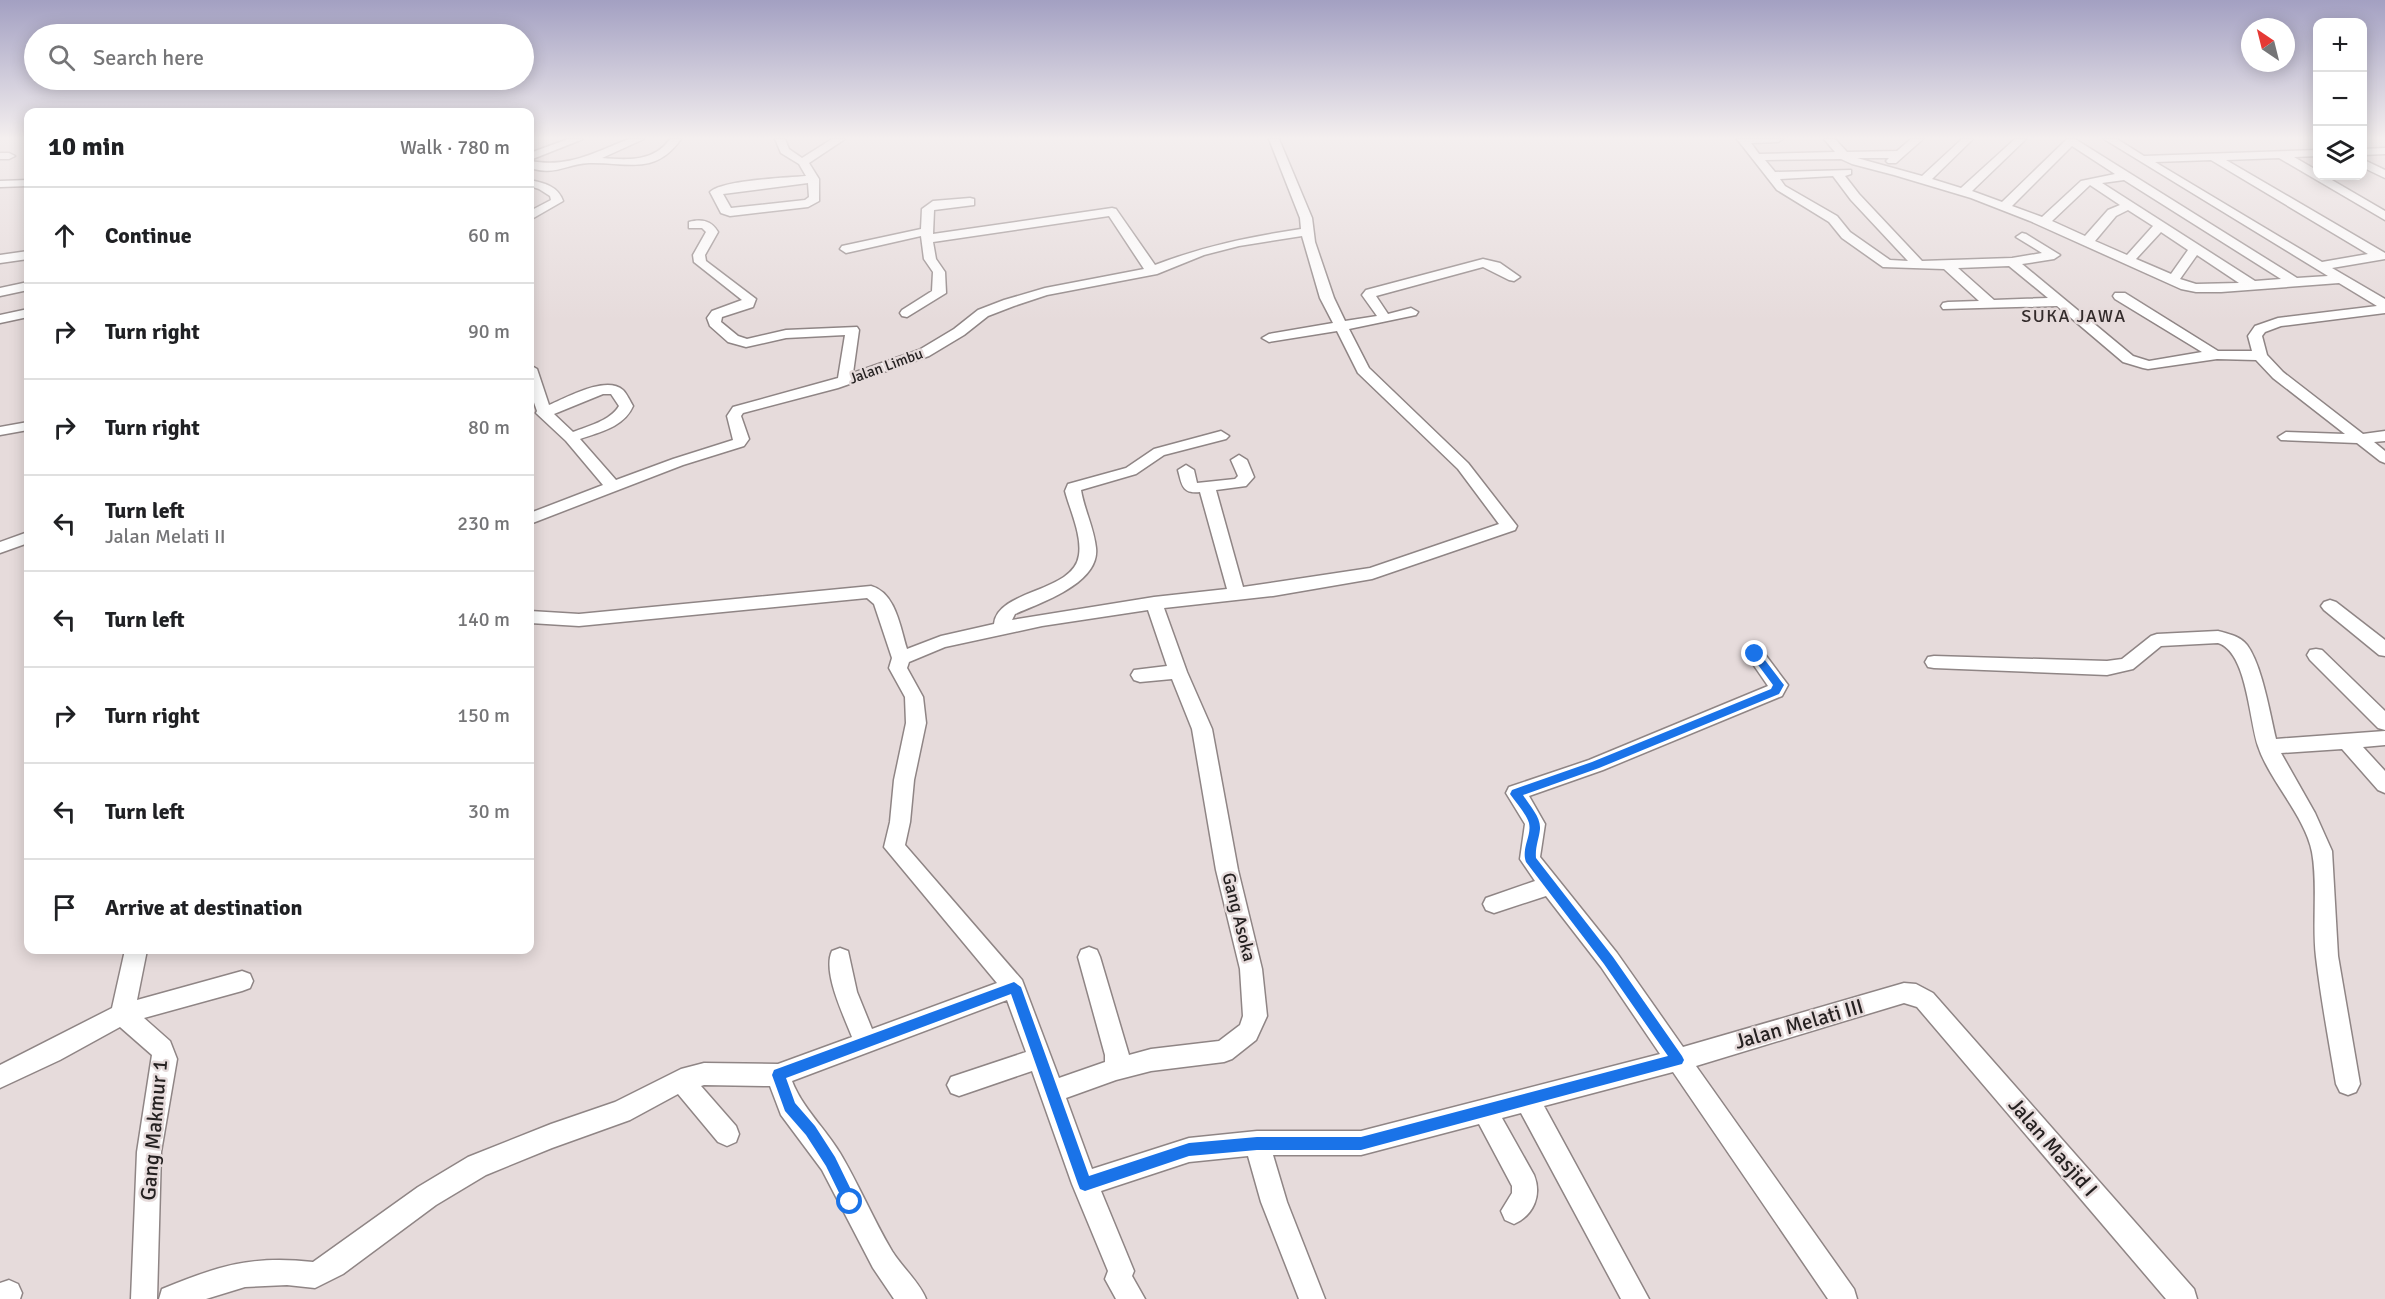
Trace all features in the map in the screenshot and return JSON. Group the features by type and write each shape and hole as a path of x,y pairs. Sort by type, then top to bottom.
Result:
{"street":[{"path":"534,214 557,200"},
{"path":"720,200 725,210 730,212 788,206 808,203 813,200"},
{"path":"901,658 940,642 1042,621 1154,603 1237,595 1372,573 1509,526 1463,466 1363,370 1328,298 1309,242 1306,218 1299,200"},
{"path":"1800,200 1833,219 1846,235 1887,264 1947,265 2012,262 2054,255 2022,237"},
{"path":"1858,200 1918,264"},
{"path":"1984,200 2044,222 2128,261 2196,288 2338,279"},
{"path":"2004,207 2011,200"},
{"path":"2044,222 2068,200"},
{"path":"2120,200 2253,286"},
{"path":"2164,200 2296,283"},
{"path":"2209,200 2385,307"},
{"path":"2287,200 2382,256"},
{"path":"2357,200 2385,216"},
{"path":"907,313 939,293 939,272 930,259 929,207 970,202"},
{"path":"2087,242 2112,213 2129,205"},
{"path":"846,249 928,235 1112,212 1152,271"},
{"path":"2197,220 2236,216"},
{"path":"693,225 709,226 712,232 699,255 700,262 749,299 748,304 717,314 714,318 715,323 733,339 746,343 786,334 850,329 853,332 847,354 845,380"},
{"path":"2128,261 2150,235 2161,226"},
{"name":"Jalan Limbu","path":"534,517 678,462 739,443 741,439 735,416 738,411 845,380 924,353 983,313 1009,303 1045,292 1152,271 1200,252 1239,242 1309,231"},
{"path":"1861,247 1899,243"},
{"path":"2173,280 2196,248"},
{"path":"0,259 24,256"},
{"path":"2319,266 2382,256"},
{"path":"2012,262 2058,302 2137,364 2148,365 2214,354 2241,353 2260,356"},
{"path":"1385,319 1369,295 1374,291 1483,263 1495,266 1514,277"},
{"path":"1947,265 1989,303"},
{"path":"0,292 24,287"},
{"path":"2120,296 2214,354"},
{"path":"1948,306 2058,302"},
{"path":"2385,307 2266,325 2256,332 2255,336 2260,356 2278,375 2385,458"},
{"path":"1269,338 1385,319 1411,312"},
{"path":"0,319 24,314"},
{"path":"534,383 543,413 554,426 571,438 614,488"},
{"path":"543,413 597,391 610,389 618,393 626,406 625,412 618,418 571,438"},
{"path":"0,431 24,427"},
{"path":"1002,630 1003,617 1009,610 1073,579 1085,566 1089,553 1073,491 1074,487 1131,471 1159,452 1221,436"},
{"path":"2286,437 2359,439 2385,436"},
{"path":"1186,470 1190,487 1207,488 1240,483 1246,479 1239,460"},
{"path":"1207,488 1237,595"},
{"path":"0,548 24,539"},
{"path":"534,618 579,620 871,592 882,601 901,658 898,668 914,697 916,723 904,780 900,822 894,847 1014,987 1085,1184 1121,1271 1118,1279 1132,1299"},
{"name":"Gang Asoka","path":"1051,1092 1116,1069 1151,1060 1224,1051 1248,1032 1255,1016 1251,969 1227,870 1202,729 1178,672 1154,603"},
{"path":"2330,606 2385,650"},
{"path":"1934,662 2107,668 2127,664 2157,640 2218,637 2231,641 2240,649 2252,679 2268,747 2308,819 2322,851 2327,956 2348,1084"},
{"path":"1755,654 1779,685 1775,692 1596,765 1516,794 1534,820 1535,827 1529,850 1530,859 1609,960 1844,1299"},
{"path":"2316,655 2385,723"},
{"path":"1140,675 1178,672"},
{"path":"2268,747 2385,738"},
{"path":"2347,741 2385,785"},
{"path":"1494,904 1551,885"},
{"path":"122,1014 135,954"},
{"path":"1089,957 1117,1055 1116,1069"},
{"path":"840,958 846,992 866,1042"},
{"path":"0,1077 122,1014 242,981"},
{"path":"172,1299 195,1288 245,1274 287,1272 315,1275 333,1265 427,1196 477,1166 551,1136 621,1112 681,1080 704,1074 778,1075 1014,987"},
{"name":"Jalan Melati III","path":"1085,1184 1189,1150 1257,1143 1361,1143 1678,1060 1904,993 1921,997"},
{"name":"Jalan Masjid I","path":"1921,997 2184,1299"},
{"name":"Gang Makmur 1","path":"122,1014 162,1049 165,1059 149,1152 144,1299"},
{"path":"959,1085 1039,1058"},
{"path":"778,1075 790,1107 831,1161 882,1259 899,1285 913,1299"},
{"path":"681,1080 727,1134"},
{"path":"1527,1099 1636,1299"},
{"path":"1485,1111 1525,1184 1525,1198 1514,1211"},
{"path":"1257,1143 1274,1202 1312,1299"}],"district":[{"name":"SUKA JAWA","path":"2074,316"}],"route":[{"path":"850,1202 831,1161 790,1107 778,1075 1014,987 1085,1184 1189,1150 1257,1143 1361,1143 1678,1060 1609,960 1530,859 1529,850 1535,827 1534,820 1516,794 1596,765 1775,692 1779,685 1755,654"}]}
